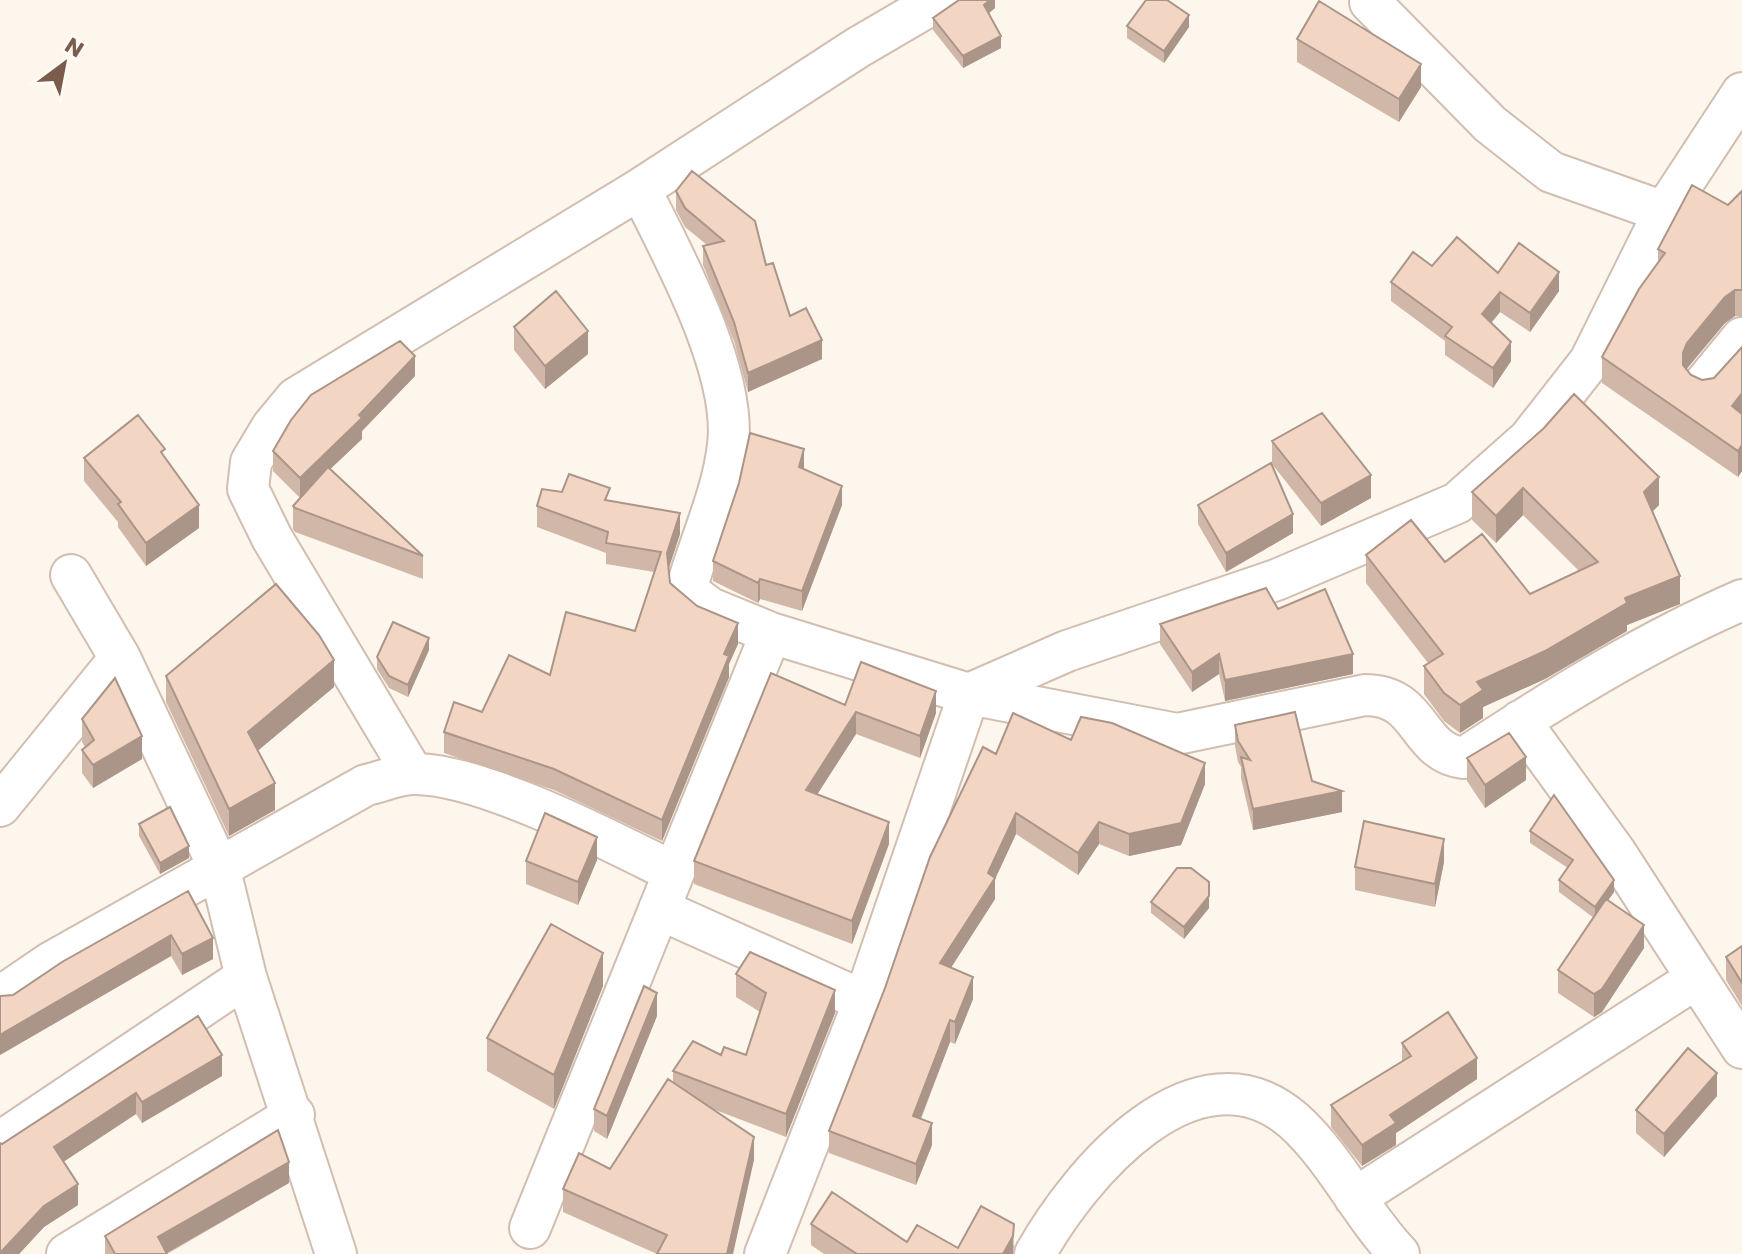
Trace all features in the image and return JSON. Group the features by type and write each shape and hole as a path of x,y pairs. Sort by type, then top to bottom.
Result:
{"street":[{"path":"413,774 272,538 248,489 251,462 272,427 296,398 640,189 857,48 939,0"},
{"path":"1364,1 1490,124 1551,172 1664,212"},
{"path":"765,1254 864,1001 969,694 1067,651 1276,580 1457,503 1529,439 1590,361 1664,212 1742,93"},
{"path":"640,189 679,267 710,345 727,413 729,443 689,580 690,593 696,601 710,608 771,633 969,694 1177,734 1365,695 1387,695 1398,702 1439,749 1464,758 1520,721 1692,622 1742,600"},
{"path":"1705,383 1742,338"},
{"path":"71,575 120,658 220,870 246,977 294,1115 336,1254"},
{"path":"530,1228 771,633"},
{"path":"0,806 120,658"},
{"path":"1520,721 1616,853 1742,1048"},
{"path":"0,997 50,963 220,870 366,785 413,774 464,782 599,835 673,872"},
{"path":"659,909 864,1001"},
{"path":"0,1142 246,977"},
{"path":"1355,1198 1697,978"},
{"path":"1035,1254 1047,1231 1094,1173 1139,1129 1162,1112 1206,1094 1236,1095 1271,1105 1293,1120 1321,1149 1399,1254"},
{"path":"67,1254 294,1115"}],"building":[{"path":"959,0 990,0 984,5 1001,36 963,56 933,18"},
{"path":"1146,0 1167,0 1189,15 1164,51 1127,26"},
{"path":"1319,1 1421,64 1399,99 1297,39"},
{"path":"692,171 755,221 766,265 773,263 790,316 806,308 822,340 748,373 734,322 703,246 724,241 685,208 676,191"},
{"path":"1692,185 1728,205 1742,191 1742,290 1735,290 1725,297 1687,343 1683,353 1683,365 1691,375 1702,380 1714,378 1742,347 1742,393 1732,406 1742,414 1742,445 1738,451 1602,357 1639,289 1665,253 1658,249"},
{"path":"1457,237 1498,273 1519,243 1559,272 1530,313 1500,292 1482,314 1511,342 1493,368 1445,336 1452,327 1391,282 1413,252 1432,266"},
{"path":"556,291 588,331 545,366 514,327"},
{"path":"400,341 415,356 359,415 362,418 300,478 273,451 291,420 311,395"},
{"path":"1574,394 1659,477 1644,492 1680,576 1625,598 1627,603 1545,651 1477,682 1483,690 1460,705 1444,693 1424,666 1443,654 1366,555 1411,520 1445,562 1482,534 1530,594 1598,562 1523,488 1496,516 1472,492 1544,428"},
{"path":"1322,413 1371,475 1321,503 1272,441"},
{"path":"138,415 165,449 161,452 199,505 146,543 118,504 121,502 84,458"},
{"path":"750,433 804,449 799,467 842,486 802,591 760,579 758,583 713,561 739,483"},
{"path":"1271,463 1293,514 1226,553 1198,505"},
{"path":"328,467 423,556 295,508 293,506"},
{"path":"569,474 610,488 605,500 680,513 667,553 670,583 697,606 738,623 724,654 729,656 662,820 554,769 444,732 454,702 482,712 509,655 550,675 566,612 635,631 661,552 606,543 608,532 537,506 542,489 562,492"},
{"path":"276,584 319,635 334,660 248,732 275,783 229,809 166,676"},
{"path":"1266,588 1278,609 1325,589 1353,654 1225,680 1219,654 1192,672 1160,624"},
{"path":"393,622 429,638 408,685 389,676 377,657"},
{"path":"861,662 936,691 920,736 856,712 806,790 889,822 852,921 694,861 771,673 845,705"},
{"path":"115,678 142,736 93,765 82,750 94,740 82,719"},
{"path":"1295,712 1312,781 1342,791 1253,809 1241,757 1250,760 1238,741 1235,725"},
{"path":"1013,713 1071,740 1081,717 1112,723 1205,763 1181,823 1129,834 1099,822 1078,853 1016,813 988,873 995,878 940,963 973,977 955,1022 950,1020 913,1116 932,1123 916,1164 829,1131 885,988 930,857 983,747 996,754"},
{"path":"1509,733 1526,757 1485,785 1467,758"},
{"path":"1554,795 1614,880 1595,907 1559,880 1573,860 1530,831"},
{"path":"170,807 189,846 160,863 139,824"},
{"path":"545,813 597,837 578,882 526,861"},
{"path":"1364,821 1444,839 1435,884 1355,867"},
{"path":"1177,868 1191,868 1209,882 1209,896 1184,927 1151,902"},
{"path":"188,891 213,938 182,954 171,935 0,1035 0,996 13,995 62,962"},
{"path":"1606,899 1644,925 1602,989 1594,994 1558,970"},
{"path":"551,924 603,953 554,1075 487,1038"},
{"path":"1742,946 1742,983 1726,957"},
{"path":"750,952 835,990 786,1114 673,1071 693,1041 721,1055 724,1047 746,1055 766,993 736,974"},
{"path":"644,986 657,993 607,1116 594,1109"},
{"path":"1448,1012 1477,1058 1390,1115 1396,1123 1362,1145 1331,1105 1411,1056 1402,1043"},
{"path":"198,1016 222,1055 142,1102 136,1093 54,1147 78,1184 44,1206 0,1253 0,1143"},
{"path":"1688,1048 1717,1073 1664,1134 1636,1110"},
{"path":"668,1079 754,1137 727,1254 657,1254 667,1235 563,1189 579,1153 610,1169"},
{"path":"278,1130 289,1162 158,1237 167,1254 115,1254 105,1236"},
{"path":"832,1192 907,1242 917,1225 958,1248 981,1206 1014,1224 1013,1236 1003,1254 857,1254 811,1224"}]}
